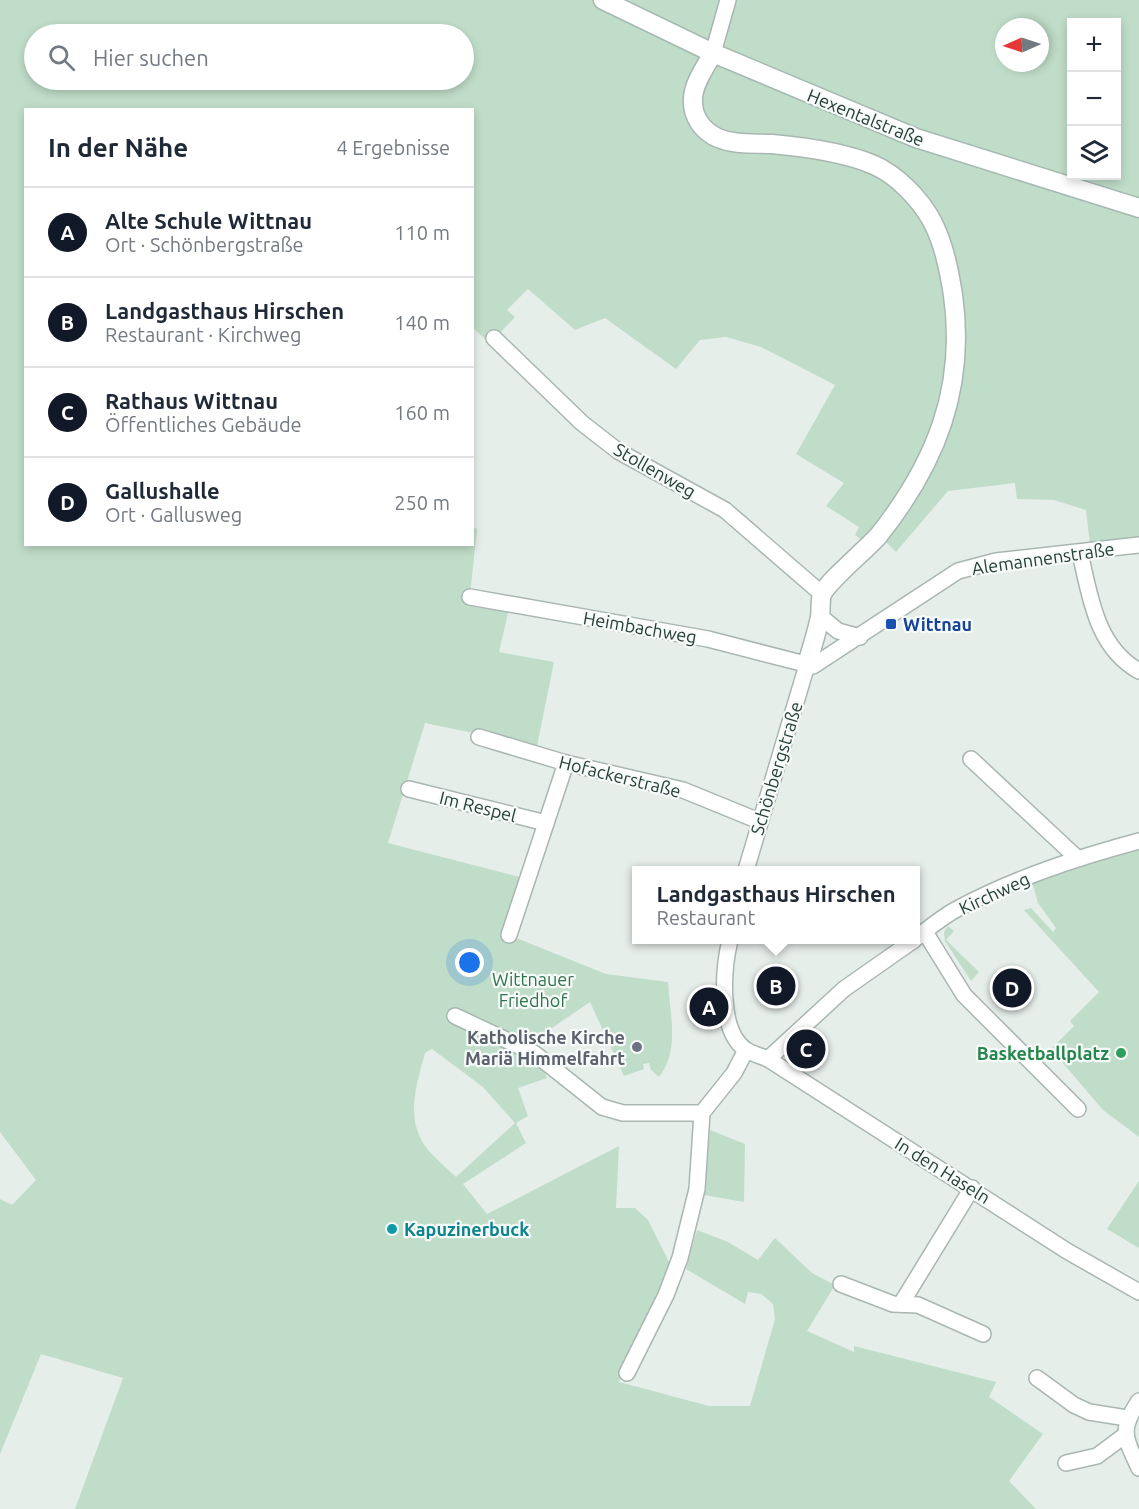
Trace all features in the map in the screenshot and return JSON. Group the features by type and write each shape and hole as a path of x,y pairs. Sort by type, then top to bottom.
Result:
{"street":[{"name":"Hexentalstraße","path":"603,0 713,53 916,138 1139,208"},
{"path":"728,0 713,53 693,97 694,112 700,125 717,137 737,143 771,144 838,155 873,165 887,172 911,193 929,216 946,260 957,324 952,395 933,452 909,495 877,537 822,594 820,616 807,665"},
{"name":"Stollenweg","path":"494,338 582,423 618,451 725,510 770,546 822,594"},
{"name":"Alemannenstraße","path":"807,665 813,666 860,637 958,571 996,561 1139,545"},
{"path":"1080,553 1095,617 1114,651 1139,671"},
{"name":"Heimbachweg","path":"470,597 708,639 807,665"},
{"path":"820,616 838,631 860,637"},
{"name":"Schönbergstraße","path":"747,866 807,665"},
{"name":"Hofackerstraße","path":"478,737 566,763 683,790 759,821"},
{"path":"971,759 1077,858"},
{"path":"509,935 566,763"},
{"name":"Im Respel","path":"410,789 546,823"},
{"name":"Kirchweg","path":"920,935 957,909 1020,879 1077,858 1139,841"},
{"path":"920,939 964,995 1078,1108"},
{"path":"627,1373 666,1295 680,1258 697,1189 702,1113 734,1073 746,1050 734,1038 728,1021 725,985 729,944"},
{"name":"Kirchweg","path":"768,1059 844,989 907,944"},
{"path":"455,1016 534,1053 602,1107 623,1113 702,1113"},
{"name":"In den Haseln","path":"746,1050 768,1059 1067,1251 1139,1292"},
{"path":"902,1304 972,1188"},
{"path":"841,1284 893,1304 918,1305 983,1334"},
{"path":"1037,1378 1074,1405 1089,1412 1127,1418"},
{"path":"1139,1401 1127,1418 1124,1436 1139,1468"},
{"path":"1066,1463 1097,1456 1124,1436"}],"green space":[{"name":"Wittnauer Friedhof","path":"0,0 1139,0 1139,538 1090,545 1086,510 1054,500 1017,499 1015,483 948,491 896,552 885,541 863,541 855,535 859,527 826,506 844,483 796,454 835,385 761,347 726,337 700,340 676,369 605,318 575,330 528,289 507,310 515,317 498,335 487,341 474,329 474,108 24,108 24,546 474,546 474,528 477,529 469,605 509,609 499,652 554,662 537,746 425,723 388,843 524,878 506,934 606,974 668,982 672,1019 670,1056 659,1077 651,1070 649,1063 643,1064 644,1069 624,1076 590,1002 533,1041 547,1078 518,1088 528,1116 516,1123 526,1143 463,1184 487,1214 619,1146 616,1208 635,1208 648,1220 671,1266 634,1341 619,1382 709,1406 750,1406 775,1319 773,1304 761,1294 748,1292 745,1304 686,1269 697,1230 728,1242 758,1260 775,1238 812,1273 835,1285 807,1331 854,1352 854,1346 996,1382 989,1397 1043,1434 1009,1481 1036,1509 75,1509 123,1378 41,1354 0,1454 0,1199 12,1205 36,1180 0,1132","holes":["432,1049 483,1087 515,1123 456,1177 426,1147 416,1125 415,1094 425,1053"]},
{"path":"1139,848 1139,1137 1103,1110 1051,1049 1074,1026 1070,1021 1099,992 1024,910 1031,908 1053,932 1056,928 1038,903 1032,882 1091,860"},
{"path":"948,926 954,931 946,940 979,972 971,981 945,941 944,932"},
{"path":"710,1130 745,1144 744,1202 704,1195"},
{"path":"1139,1181 1139,1248 1107,1229"}],"place":[{"name":"Wittnau","path":"891,624"},
{"name":"Landgasthaus Hirschen","path":"776,986"},
{"name":"Gallushalle","path":"1012,988"},
{"name":"Alte Schule Wittnau","path":"709,1007"},
{"name":"Katholische Kirche Mariä Himmelfahrt","path":"637,1047"},
{"name":"Rathaus Wittnau","path":"806,1049"},
{"name":"Basketballplatz","path":"1121,1053"},
{"name":"Kapuzinerbuck","path":"392,1229"}]}
